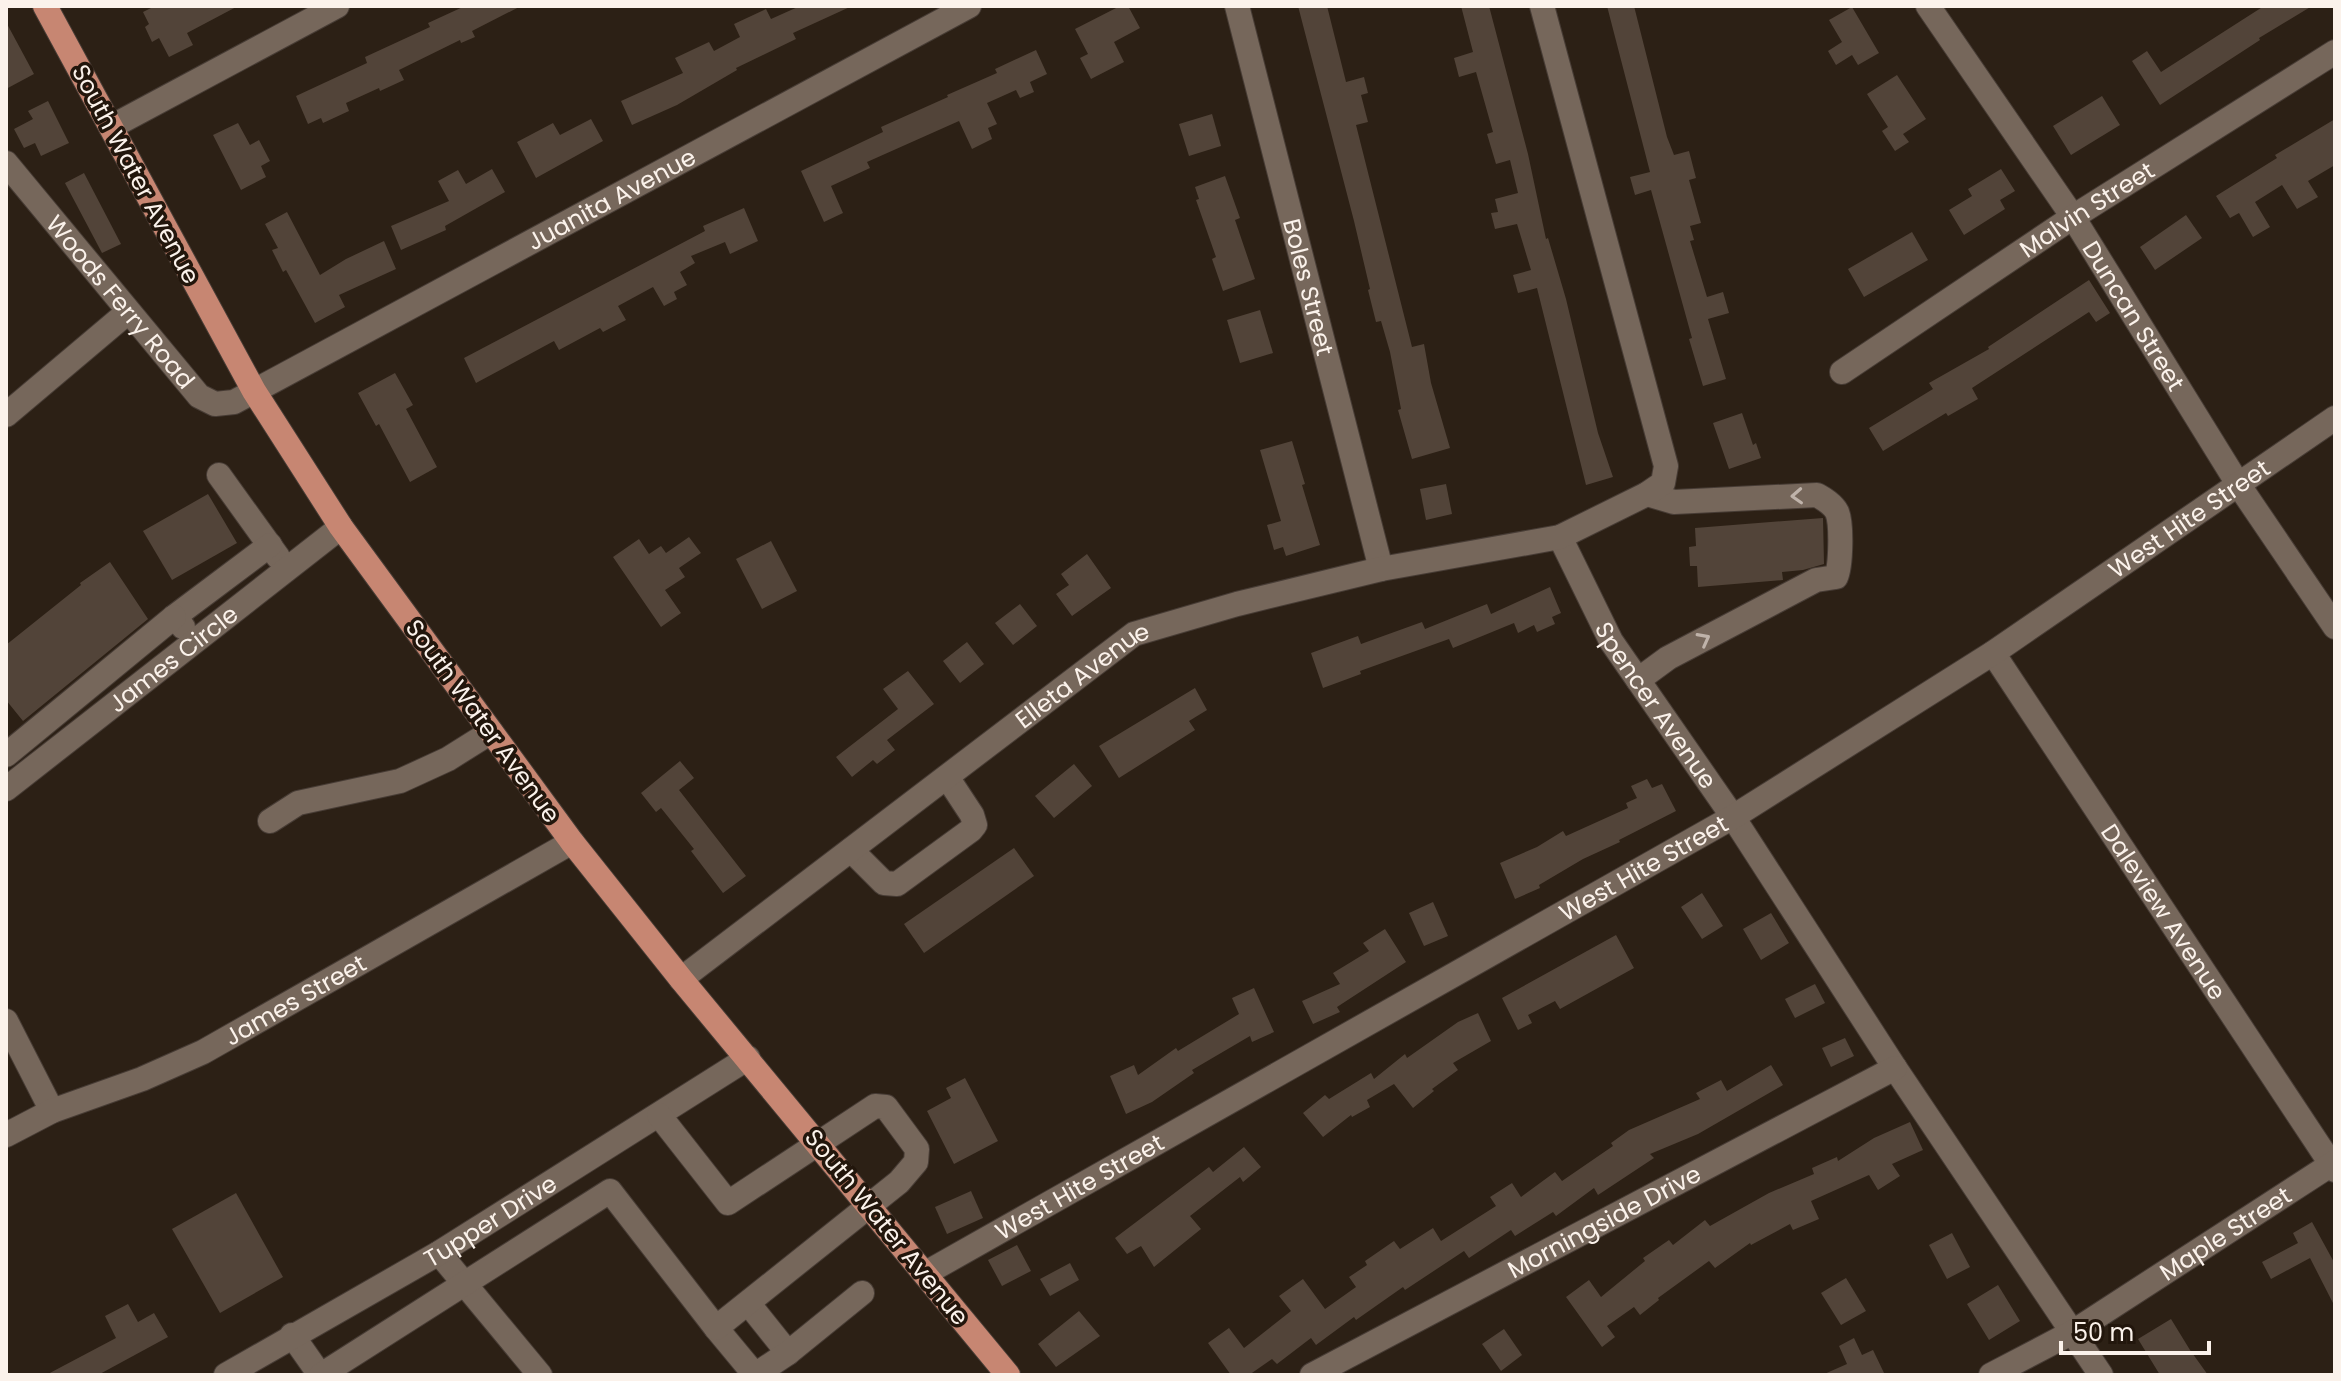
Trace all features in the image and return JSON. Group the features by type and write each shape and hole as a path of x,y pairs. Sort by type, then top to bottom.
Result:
{"main road":[{"name":"South Water Avenue","path":"45,6 254,391 341,527 572,842 1008,1375"}],"street":[{"path":"111,127 337,6"},
{"name":"Juanita Avenue","path":"254,391 969,6"},
{"name":"Boles Street","path":"1237,6 1381,569"},
{"path":"1542,6 1666,466 1663,483 1647,494 1560,537"},
{"name":"Duncan Street","path":"1928,6 2073,217 2238,484 2335,627"},
{"name":"Malvin Street","path":"1842,372 2073,217 2335,52"},
{"name":"Woods Ferry Road","path":"6,163 199,396 215,404 234,402 254,391"},
{"path":"6,415 128,312"},
{"name":"West Hite Street","path":"926,1273 1733,817 1993,653 2335,418"},
{"path":"219,475 287,569"},
{"path":"1638,680 1668,658 1816,580 1836,577 1841,568 1837,513 1829,502 1817,495 1674,502 1647,494"},
{"name":"James Circle","path":"6,789 341,527"},
{"name":"Elleta Avenue","path":"681,979 1134,634 1237,604 1381,569 1560,537"},
{"name":"Spencer Avenue","path":"1560,537 1611,641 1733,817 1895,1068 2101,1375"},
{"path":"41,762 15,748 174,617 270,545"},
{"path":"174,617 195,641"},
{"name":"Daleview Avenue","path":"1993,653 2334,1165"},
{"path":"270,821 298,803 400,781 448,759 491,732"},
{"path":"851,850 884,883 892,884 904,881 938,856 975,825 972,815 947,777"},
{"name":"James Street","path":"6,1135 52,1111 142,1079 203,1052 572,842"},
{"path":"6,1021 52,1111"},
{"name":"Tupper Drive","path":"226,1375 439,1253 748,1058"},
{"name":"Morningside Drive","path":"1312,1375 1895,1068"},
{"path":"659,1115 728,1203 875,1106 886,1107 917,1149 916,1162 899,1182 716,1328"},
{"name":"Maple Street","path":"1991,1375 2073,1332 2334,1165"},
{"path":"292,1335 320,1375 610,1191 755,1375 788,1353 862,1293"},
{"path":"439,1253 540,1375"},
{"path":"748,1303 788,1353"}],"building":[{"path":"155,6 238,6 187,33 193,45 169,57 159,38 152,42 145,27 149,24 143,12"},
{"path":"465,6 521,6 472,31 475,37 461,43 460,40 399,70 404,80 346,103 349,111 323,123 321,118 308,124 296,96 367,63 365,57 430,27 428,23"},
{"path":"800,6 852,6 793,33 796,39 736,68 677,105 632,125 621,101 683,73 675,58 709,42 714,51 740,37 734,24 766,9 771,19"},
{"path":"1120,6 1128,6 1140,28 1114,42 1124,62 1091,79 1080,58 1088,54 1075,29"},
{"path":"1298,6 1327,6 1346,82 1364,77 1368,93 1361,95 1368,122 1356,125 1412,347 1424,344 1431,383 1450,448 1412,459 1398,410 1401,409 1390,352 1381,321 1376,322 1354,221"},
{"path":"1461,6 1489,6 1528,154 1546,239 1566,299 1598,433 1613,477 1586,485 1537,288 1518,293 1513,275 1531,270 1517,224 1495,229 1491,213 1498,212 1495,199 1518,193 1510,160 1496,164 1487,134 1493,132 1476,72 1459,77 1454,58 1473,52"},
{"path":"1607,6 1634,6 1667,137 1674,155 1689,151 1696,178 1689,180 1701,223 1690,226 1694,240 1690,241 1707,297 1723,292 1729,313 1708,319 1726,379 1703,386 1651,190 1635,195 1630,177 1650,172"},
{"path":"2264,6 2312,6 2160,105 2132,61 2147,51 2161,72"},
{"path":"1852,7 1879,53 1858,65 1852,55 1836,65 1828,51 1842,42 1829,20"},
{"path":"6,22 34,74 6,89"},
{"path":"1036,50 1047,74 1030,82 1034,92 1020,98 1016,90 987,103 997,124 988,128 992,139 972,149 959,121 867,162 870,168 831,186 843,213 824,222 801,171 883,132 881,127 997,73 995,69"},
{"path":"1897,75 1926,119 1903,134 1909,142 1895,151 1882,131 1888,127 1867,94"},
{"path":"2102,96 2120,125 2071,155 2053,126"},
{"path":"48,101 69,143 41,156 35,143 24,148 14,129 33,119 28,111"},
{"path":"1212,114 1221,146 1189,156 1179,124"},
{"path":"591,119 603,141 536,178 517,142 553,123 560,135"},
{"path":"2335,119 2335,165 2308,181 2318,197 2297,209 2282,185 2255,202 2270,227 2253,237 2239,213 2230,218 2216,196"},
{"path":"238,123 250,145 259,140 270,161 261,166 266,177 241,190 213,135"},
{"path":"492,169 505,192 445,226 446,230 401,250 391,226 449,201 438,181 458,170 466,184"},
{"path":"2001,169 2015,191 2000,200 2005,209 1964,235 1949,210 1972,196 1968,189"},
{"path":"84,173 121,244 102,253 65,183"},
{"path":"1225,176 1240,218 1235,220 1255,279 1223,291 1212,259 1216,257 1196,200 1199,199 1195,187"},
{"path":"744,208 758,241 730,254 725,242 691,256 695,263 680,272 687,285 674,292 677,299 664,306 653,287 618,306 626,320 603,332 600,328 559,350 554,341 476,383 464,358 705,231 703,226"},
{"path":"287,212 320,275 384,241 396,269 339,295 345,307 315,323 286,270 283,272 272,250 278,248 265,224"},
{"path":"2186,215 2202,238 2155,270 2140,247"},
{"path":"1912,232 1928,260 1864,297 1848,269"},
{"path":"2089,280 2110,313 2096,322 2089,312 1972,388 1978,399 1948,416 1946,413 1883,451 1869,428 1933,389 1929,383 1989,349"},
{"path":"1260,310 1273,353 1240,363 1227,320"},
{"path":"395,373 413,405 406,409 437,467 410,482 379,424 376,426 358,393"},
{"path":"1742,413 1761,458 1729,469 1713,423"},
{"path":"1292,441 1320,545 1286,556 1283,547 1274,550 1267,525 1281,521 1260,450"},
{"path":"1446,484 1452,514 1426,520 1420,489"},
{"path":"208,494 237,543 172,580 143,531"},
{"path":"1823,518 1824,564 1782,572 1783,580 1698,587 1697,566 1690,566 1689,547 1696,546 1695,528"},
{"path":"689,537 701,553 679,568 685,577 665,590 681,613 661,627 613,557 639,539 649,554 661,546 666,553"},
{"path":"771,541 797,591 762,609 736,559"},
{"path":"1087,554 1111,588 1072,616 1056,594 1069,585 1061,574"},
{"path":"110,562 148,619 23,721 6,700 6,645"},
{"path":"1550,587 1561,613 1552,617 1555,624 1537,632 1534,625 1518,633 1514,623 1453,648 1449,639 1360,671 1361,674 1323,688 1311,653 1358,636 1361,644 1422,622 1425,629 1487,604 1491,614"},
{"path":"1020,604 1037,626 1013,645 995,623"},
{"path":"967,642 984,664 960,683 943,661"},
{"path":"908,671 934,704 887,740 895,750 877,764 873,760 852,777 836,757 898,709 883,689"},
{"path":"1195,688 1207,710 1189,721 1195,730 1119,778 1099,746"},
{"path":"680,761 694,778 679,790 746,876 723,893 691,851 694,849 661,808 656,812 641,793"},
{"path":"1074,764 1092,786 1054,818 1035,796"},
{"path":"1647,779 1652,788 1662,784 1676,811 1583,859 1539,885 1540,888 1515,899 1500,863 1537,847 1563,831 1566,836 1628,808 1626,803 1637,798 1631,786"},
{"path":"1014,848 1034,876 924,953 904,924"},
{"path":"1702,893 1723,926 1702,939 1681,907"},
{"path":"1433,902 1448,936 1424,946 1409,913"},
{"path":"1771,913 1789,943 1761,960 1743,929"},
{"path":"1385,929 1406,962 1337,1007 1340,1012 1313,1024 1302,1001 1340,984 1333,973 1369,951 1363,943"},
{"path":"1616,935 1634,968 1560,1009 1555,1001 1528,1015 1532,1023 1518,1030 1502,998"},
{"path":"1815,984 1825,1003 1795,1018 1785,999"},
{"path":"1254,988 1274,1032 1252,1042 1250,1036 1192,1070 1194,1073 1152,1102 1126,1114 1110,1076 1134,1065 1138,1075 1176,1048 1178,1051 1239,1014 1232,998"},
{"path":"1478,1013 1491,1041 1453,1063 1458,1070 1413,1108 1394,1084 1367,1100 1370,1107 1351,1115 1323,1137 1303,1113 1325,1095 1329,1099 1371,1073 1374,1079 1405,1054 1407,1058 1458,1022"},
{"path":"1845,1038 1854,1056 1831,1067 1822,1048"},
{"path":"1771,1065 1783,1085 1698,1134 1650,1154 1654,1158 1598,1195 1594,1188 1556,1216 1553,1212 1515,1236 1511,1230 1469,1258 1464,1251 1405,1290 1403,1287 1356,1320 1354,1317 1316,1345 1311,1338 1277,1364 1272,1359 1249,1375 1231,1375 1208,1343 1229,1328 1244,1348 1291,1311 1279,1296 1303,1279 1325,1309 1356,1287 1349,1277 1367,1265 1365,1261 1394,1241 1400,1249 1433,1228 1441,1241 1496,1206 1490,1197 1512,1183 1521,1197 1555,1172 1562,1181 1613,1146 1611,1143 1629,1130 1700,1099 1696,1093 1721,1080 1727,1091"},
{"path":"965,1078 998,1141 954,1164 927,1111 951,1098 946,1088"},
{"path":"1910,1122 1923,1150 1892,1164 1900,1176 1878,1190 1869,1175 1811,1201 1819,1219 1793,1230 1790,1224 1750,1243 1715,1268 1709,1261 1640,1315 1634,1307 1607,1326 1615,1337 1602,1347 1566,1297 1589,1280 1601,1297 1645,1261 1643,1258 1669,1240 1673,1245 1705,1220 1710,1226 1769,1193 1814,1174 1812,1168 1837,1157 1838,1161 1874,1138"},
{"path":"1244,1147 1261,1167 1243,1182 1240,1177 1190,1216 1201,1229 1154,1267 1141,1246 1127,1254 1115,1238 1209,1167 1213,1172"},
{"path":"971,1191 983,1218 947,1234 935,1207"},
{"path":"236,1193 283,1277 220,1313 172,1229"},
{"path":"2312,1222 2335,1264 2335,1307 2310,1258 2271,1279 2262,1262 2298,1243 2293,1233"},
{"path":"1952,1233 1970,1267 1947,1279 1929,1245"},
{"path":"1017,1245 1031,1271 1002,1286 988,1260"},
{"path":"1070,1263 1079,1280 1050,1296 1040,1279"},
{"path":"1846,1278 1866,1311 1841,1325 1821,1293"},
{"path":"1998,1285 2020,1321 1989,1340 1967,1304"},
{"path":"128,1304 138,1322 154,1313 168,1337 98,1375 46,1375 116,1338 105,1316"},
{"path":"1079,1311 1100,1336 1056,1367 1038,1344"},
{"path":"2171,1319 2208,1375 2160,1375 2138,1339"},
{"path":"1504,1329 1522,1355 1501,1371 1482,1344"},
{"path":"1854,1338 1862,1355 1873,1350 1885,1375 1822,1375 1847,1364 1839,1346"}]}
